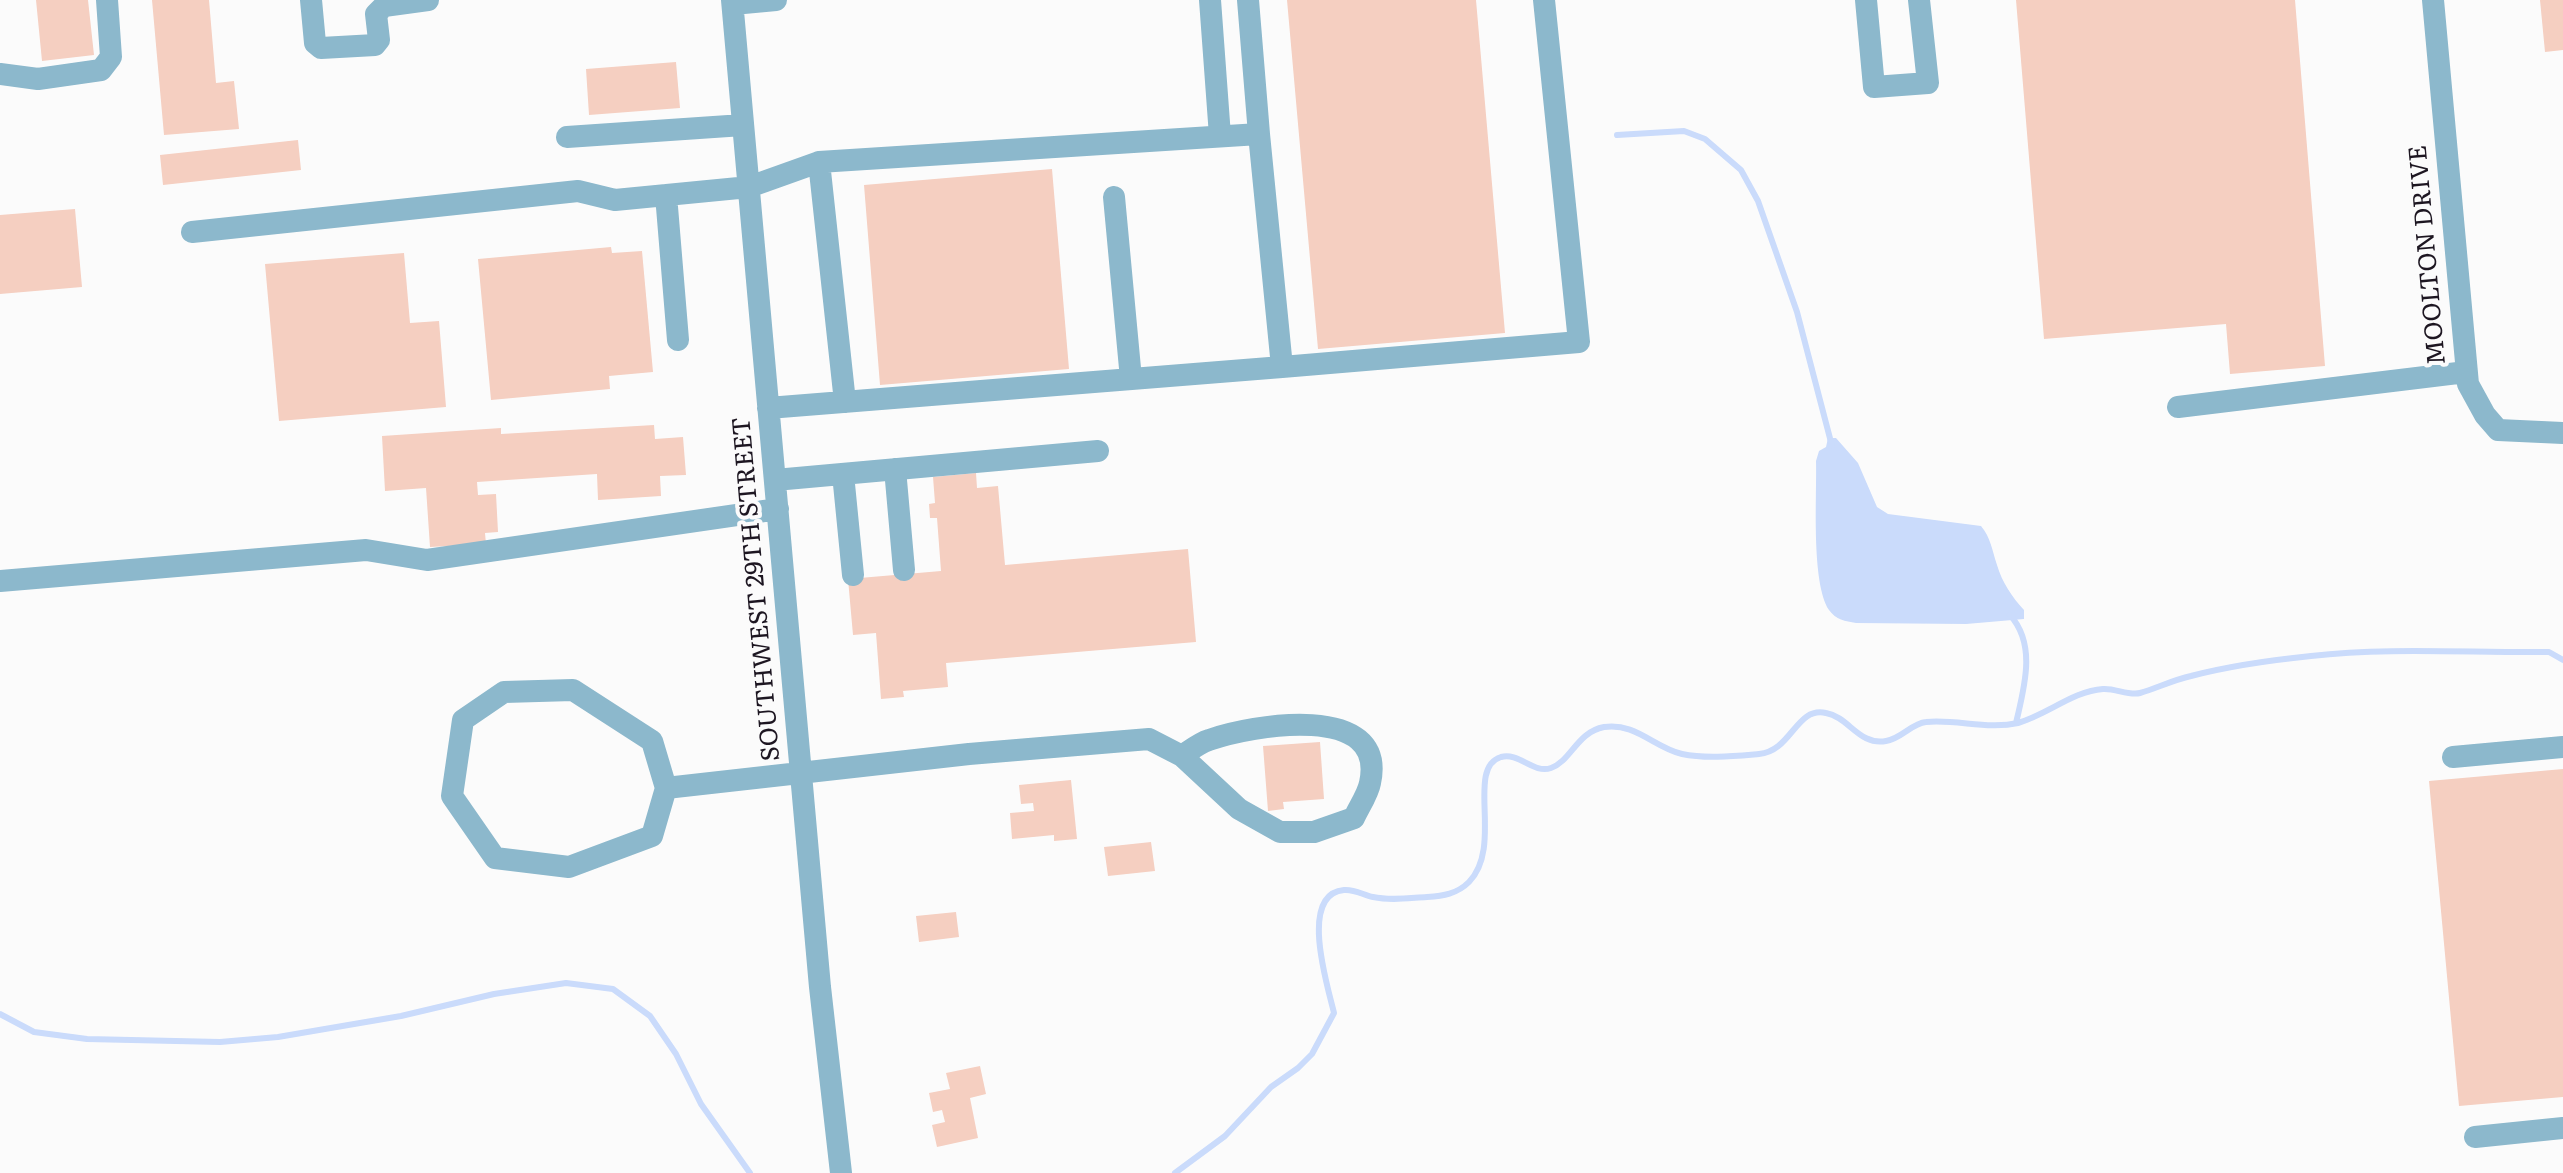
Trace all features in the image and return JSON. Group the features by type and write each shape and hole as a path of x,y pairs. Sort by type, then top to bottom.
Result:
{"street":[{"path":"0,74 38,80 102,70 112,58 107,0"},
{"path":"312,0 315,44 321,48 375,44 379,40 376,14 384,6 428,0"},
{"path":"733,2 776,0"},
{"path":"1210,0 1220,136"},
{"path":"1248,0 1282,366"},
{"path":"768,408 1579,342 1544,0"},
{"path":"1866,0 1874,87 1928,83 1919,0"},
{"name":"MOOLTON DRIVE","path":"2434,0 2468,384 2484,415 2498,430 2563,433"},
{"name":"SOUTHWEST 29TH STREET","path":"733,2 820,987 841,1173"},
{"path":"567,137 743,125"},
{"path":"192,232 578,191 615,200 749,187 819,162 1259,134"},
{"path":"819,162 845,402"},
{"path":"666,195 678,340"},
{"path":"1114,197 1131,379"},
{"path":"2178,408 2466,372"},
{"path":"775,480 1098,451"},
{"path":"896,469 904,570"},
{"path":"843,474 853,575"},
{"path":"0,581 366,550 427,560 778,508"},
{"path":"574,690 652,741 666,788 652,836 570,867 495,858 452,796 463,720 504,692 574,690"},
{"path":"666,788 1149,739 1182,756 1239,809 1280,832 1314,832 1354,818 1370,784 1371,762 1359,739 1332,726 1299,724 1234,734 1206,740 1182,756"},
{"path":"2453,757 2563,747"},
{"path":"2475,1137 2563,1128"}],"water":[{"path":"1828,438 1836,438 1858,463 1877,507 1888,514 1981,526 2005,583 2024,610 2024,619 1966,624 1856,623 1832,613 1823,597 1816,538 1816,461"}],"building":[{"path":"36,0 88,0 94,55 42,61"},
{"path":"152,0 209,0 216,83 234,81 239,129 164,135"},
{"path":"1287,0 1476,0 1505,333 1318,349"},
{"path":"2016,0 2295,0 2325,366 2230,374 2226,324 2044,339"},
{"path":"2540,0 2563,0 2563,50 2545,52"},
{"path":"676,62 680,108 589,115 586,69"},
{"path":"298,140 301,170 163,185 160,155"},
{"path":"1052,169 1069,369 880,385 864,185"},
{"path":"75,209 82,287 0,294 0,215"},
{"path":"611,247 612,253 642,251 653,372 609,376 610,389 491,400 478,259"},
{"path":"404,253 410,323 439,321 446,407 279,421 265,264"},
{"path":"654,425 655,439 683,437 686,475 660,476 661,496 598,500 597,474 477,482 478,495 496,494 498,532 485,533 486,544 430,547 426,488 385,491 382,436 501,428 501,434"},
{"path":"976,473 977,488 998,486 1005,565 1188,549 1196,642 946,663 948,687 903,691 904,697 881,699 876,633 853,635 848,579 941,571 937,518 930,518 929,504 935,503 933,477"},
{"path":"1320,742 1324,799 1283,802 1284,809 1268,811 1263,746"},
{"path":"2563,769 2563,1097 2459,1106 2429,781"},
{"path":"1071,780 1077,839 1054,841 1054,835 1012,839 1010,813 1034,811 1033,803 1021,804 1019,785"},
{"path":"1151,842 1155,871 1108,876 1104,847"},
{"path":"956,912 959,937 919,942 916,916"},
{"path":"980,1066 986,1094 970,1098 978,1138 937,1147 932,1125 945,1122 942,1110 933,1112 929,1093 950,1089 946,1073"}],"waterway":[{"path":"1617,135 1684,131 1705,139 1741,170 1758,201 1797,312 1832,446"},
{"path":"2010,615 2026,653 2016,723"},
{"path":"1175,1173 1225,1136 1271,1087 1312,1054 1334,1013 1322,964 1319,924 1322,907 1330,895 1348,890 1386,899 1433,897 1455,892 1469,882 1484,849 1486,776 1491,764 1501,757 1551,768 1587,735 1615,726 1682,754 1759,754 1779,745 1800,722 1816,713 1834,716 1868,739 1886,741 1926,722 2018,723 2092,691 2108,689 2136,694 2220,669 2340,653 2549,652 2563,660"},
{"path":"0,1014 34,1032 87,1039 220,1042 278,1037 566,983 613,989 650,1016 676,1054 701,1104 750,1173"}]}
